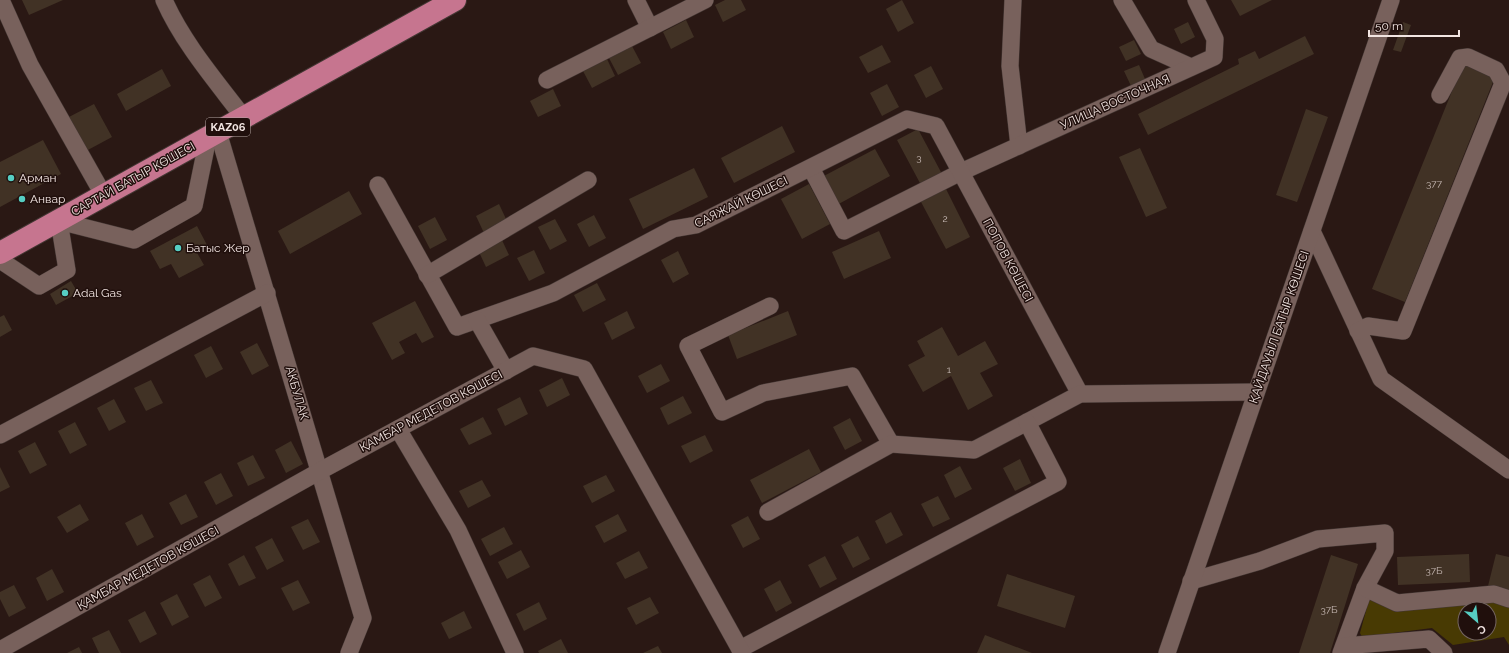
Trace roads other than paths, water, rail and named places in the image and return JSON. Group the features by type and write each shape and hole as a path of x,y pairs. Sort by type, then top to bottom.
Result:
{"highway":[{"name":"САРТАЙ БАТЫР КӨШЕСІ","path":"0,253 455,0"}],"street":[{"path":"1,0 30,65 104,196"},
{"path":"164,0 199,58 244,118"},
{"path":"636,0 650,28"},
{"path":"546,80 705,0"},
{"path":"1013,0 1010,66 1019,146"},
{"path":"1122,0 1151,49 1191,67"},
{"name":"УЛИЦА ВОСТОЧНАЯ","path":"811,168 844,231 961,172 1214,57 1215,39 1196,0"},
{"name":"ҚАЙДАУЫЛ БАТЫР КӨШЕСІ","path":"1167,653 1391,0"},
{"path":"1358,331 1368,326 1403,331 1503,82 1496,70 1468,57 1460,58 1440,95"},
{"name":"САЯЖАЙ КӨШЕСІ","path":"427,275 457,327 553,293 673,229 696,225 907,120 936,126"},
{"name":"ПОПОВ КӨШЕСІ","path":"936,126 1080,394"},
{"path":"0,260 39,286 67,270 59,221 134,240 194,206 213,135"},
{"name":"АКБУЛАК","path":"213,135 267,293 362,618 349,653"},
{"path":"378,186 427,275 588,180"},
{"path":"1312,231 1381,379 1509,470"},
{"path":"0,435 267,293"},
{"path":"770,306 688,346 722,412 763,393 852,376 891,444"},
{"path":"477,320 506,371"},
{"name":"ҚАМБАР МЕДЕТОВ КӨШЕСІ","path":"0,650 320,471 533,356 584,369 741,651"},
{"path":"768,512 891,444 974,450 1080,394 1256,392"},
{"path":"741,651 1058,482 1027,422"},
{"path":"398,429 458,530 515,653"},
{"path":"1192,581 1260,561 1318,539 1385,533 1385,551 1365,588 1343,649 1429,639 1444,653"},
{"path":"1365,588 1398,603 1494,594 1509,599"}],"place":[{"name":"Арман","path":"11,178"},
{"name":"Анвар","path":"22,199"},
{"name":"Батыс Жер","path":"178,248"},
{"name":"Adal Gas","path":"65,293"}]}
